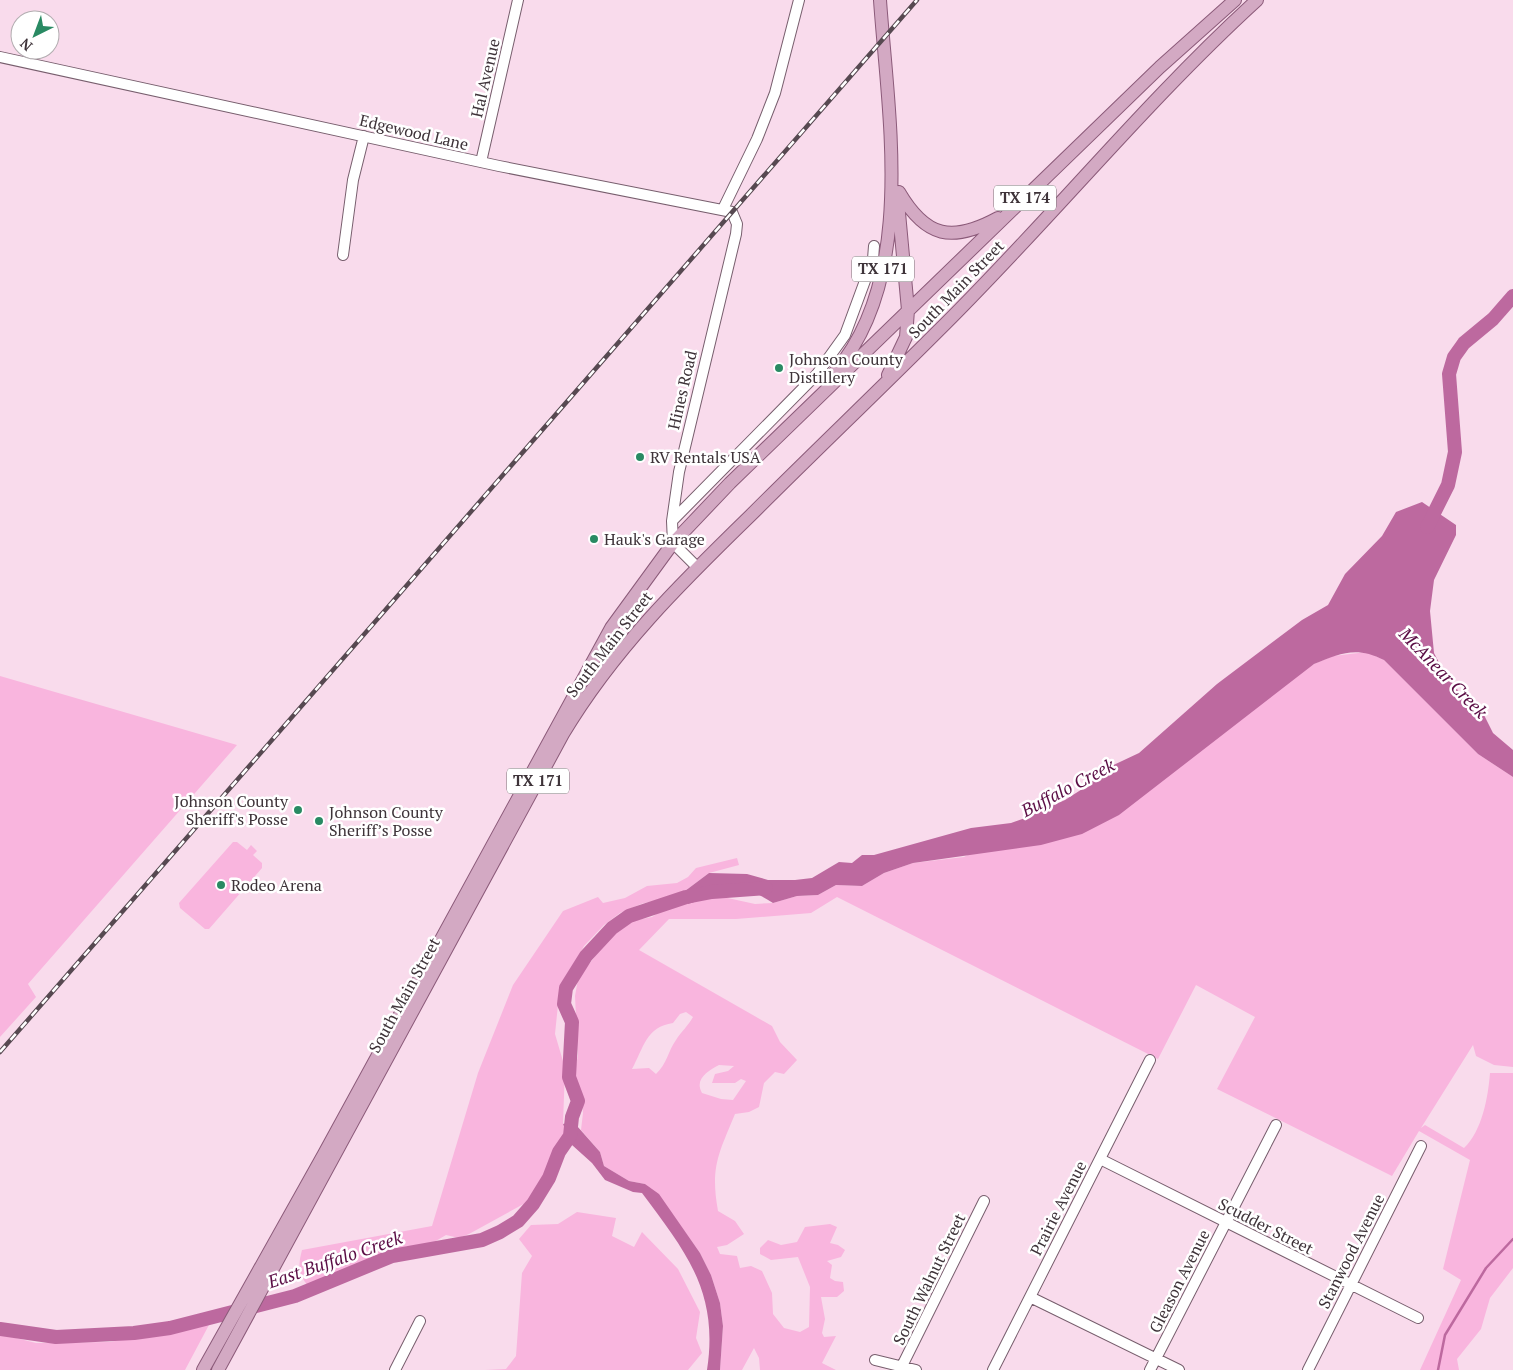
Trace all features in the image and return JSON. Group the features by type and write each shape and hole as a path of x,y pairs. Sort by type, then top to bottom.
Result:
{"main road":[{"name":"TX 171","path":"880,0 908,310 904,344 883,386"},
{"name":"South Main Street","path":"496,848 612,628 673,543 720,493 908,310 1160,67 1235,0"},
{"name":"South Main Street","path":"218,1370 328,1146 496,848 563,734 593,688 629,640 697,567 983,286 1174,80 1257,0"},
{"name":"TX 171","path":"817,399 850,352 864,325 887,255 891,218 890,123"},
{"path":"896,188 910,210 920,221 937,230 950,233 963,233 977,229 1013,209"},
{"name":"South Main Street","path":"203,1370 280,1241"}],"street":[{"name":"Hal Avenue","path":"481,162 518,0"},
{"path":"723,209 757,139 775,93 799,0"},
{"name":"Edgewood Lane","path":"0,57 481,162 704,208 723,209"},
{"path":"343,255 353,180 364,136"},
{"name":"Hines Road","path":"673,543 672,521 679,472 718,300 736,234 736,224 732,212 723,209"},
{"path":"672,521 817,374 846,335 873,259 874,246"},
{"path":"673,543 697,567"},
{"name":"Prairie Avenue","path":"993,1370 1150,1060"},
{"name":"Gleason Avenue","path":"1150,1370 1276,1125"},
{"name":"Stanwood Avenue","path":"1308,1370 1421,1146"},
{"name":"Scudder Street","path":"1100,1159 1418,1318"},
{"name":"South Walnut Street","path":"901,1368 984,1201"},
{"path":"1030,1297 1179,1370"},
{"path":"395,1370 420,1321"},
{"path":"875,1360 901,1368 916,1370"}],"shaded area":[{"path":"1367,652 1384,660 1478,754 1513,777 1513,1067 1494,1065 1476,1056 1473,1045 1421,1128 1425,1125 1464,1148 1480,1123 1488,1093 1490,1073 1513,1073 1513,1268 1490,1298 1481,1329 1457,1359 1459,1370 1420,1370 1461,1280 1443,1269 1470,1160 1419,1131 1392,1176 1217,1089 1255,1017 1196,985 1158,1059 837,897 811,913 736,919 669,919 639,950 772,1026 780,1042 797,1060 784,1074 775,1072 764,1083 759,1107 749,1112 735,1114 724,1139 720,1150 715,1183 718,1211 735,1221 744,1234 727,1245 717,1247 720,1254 737,1256 740,1268 751,1266 762,1271 772,1293 773,1314 784,1328 800,1332 809,1327 810,1287 798,1257 771,1260 760,1254 760,1248 768,1240 781,1245 797,1242 805,1227 830,1224 837,1227 830,1243 838,1245 845,1250 841,1257 827,1261 832,1265 830,1278 843,1282 844,1291 837,1297 821,1297 825,1319 822,1333 824,1337 836,1336 822,1363 836,1370 760,1370 759,1358 754,1348 742,1370 720,1370 723,1326 720,1303 711,1275 700,1253 673,1215 645,1184 629,1181 604,1166 600,1152 581,1130 583,1113 581,1094 574,1073 578,1056 575,996 578,979 608,939 632,921 652,917 664,909 701,900 723,897 755,904 773,903 797,896 818,895 836,885 862,886 884,873 913,863 964,857 1314,664 1333,656","holes":["686,1012 693,1017 673,1044 660,1070 656,1074 649,1068 632,1069 651,1034 664,1025 673,1023 680,1014","719,1065 734,1066 728,1071 715,1074 712,1083 735,1083 741,1079 746,1081 733,1100 721,1099 702,1093 700,1084 703,1076"]},
{"path":"0,676 237,745 28,984 36,997 0,1037"},
{"name":"Rodeo Arena","path":"233,842 237,842 247,850 251,845 257,851 253,855 262,863 262,868 209,929 205,929 180,908 179,903"},
{"path":"737,858 739,865 709,873 681,894 641,904 620,913 604,925 584,946 559,995 555,1034 565,1068 563,1124 567,1132 529,1201 459,1238 446,1235 434,1242 420,1246 407,1246 350,1267 335,1276 308,1286 302,1277 300,1269 302,1250 432,1226 478,1073 513,985 563,911 598,897 603,903 625,898 647,886 677,883 688,877 696,868"},
{"path":"577,1212 616,1218 612,1236 634,1247 642,1232 678,1269 700,1312 696,1338 702,1353 688,1370 485,1370 506,1369 516,1356 522,1273 532,1256 519,1239 531,1225 558,1224"},
{"path":"210,1323 185,1370 0,1370 0,1334 36,1343 110,1342"}],"water":[{"path":"1422,502 1456,525 1456,535 1434,580 1430,611 1434,653 1444,672 1460,693 1483,713 1493,733 1513,750 1513,777 1478,754 1384,660 1365,653 1340,654 1314,664 1119,815 1082,834 1041,845 913,863 884,873 862,886 836,885 818,895 797,896 773,903 748,890 738,888 721,891 688,904 681,894 709,873 747,874 768,880 812,878 839,862 852,863 862,855 874,855 971,828 1011,823 1065,800 1087,786 1105,769 1139,753 1217,684 1302,620 1328,605 1345,574 1382,536 1396,512"},
{"path":"571,1122 577,1126 600,1152 604,1166 629,1181 645,1184 659,1194 700,1253 711,1275 720,1303 723,1326 720,1370 707,1370 708,1318 696,1274 685,1254 642,1193 633,1192 605,1180 592,1163 572,1145 563,1124"}],"waterway":[{"name":"Buffalo Creek","path":"1427,527 1448,485 1455,452 1449,374 1454,357 1464,343 1493,319 1513,296"},
{"name":"East Buffalo Creek","path":"0,1329 56,1337 134,1333 170,1328 295,1296 392,1256 482,1240 500,1232 518,1221 533,1204 549,1178 559,1152 570,1136 572,1117 578,1101 569,1077 572,1022 564,1004 566,988 586,956 612,928 629,916 686,897 712,892 766,888"},
{"name":"McAnear Creek","path":"1438,1370 1445,1335 1486,1268 1513,1239"}],"railway":[{"path":"0,1052 917,0"}],"place":[{"name":"Johnson County Distillery","path":"779,368"},
{"name":"RV Rentals USA","path":"640,457"},
{"name":"Hauk's Garage","path":"594,539"},
{"name":"Johnson County Sheriff's Posse","path":"298,810"},
{"name":"Johnson County Sheriff’s Posse","path":"319,821"},
{"name":"Rodeo Arena","path":"221,885"}]}
